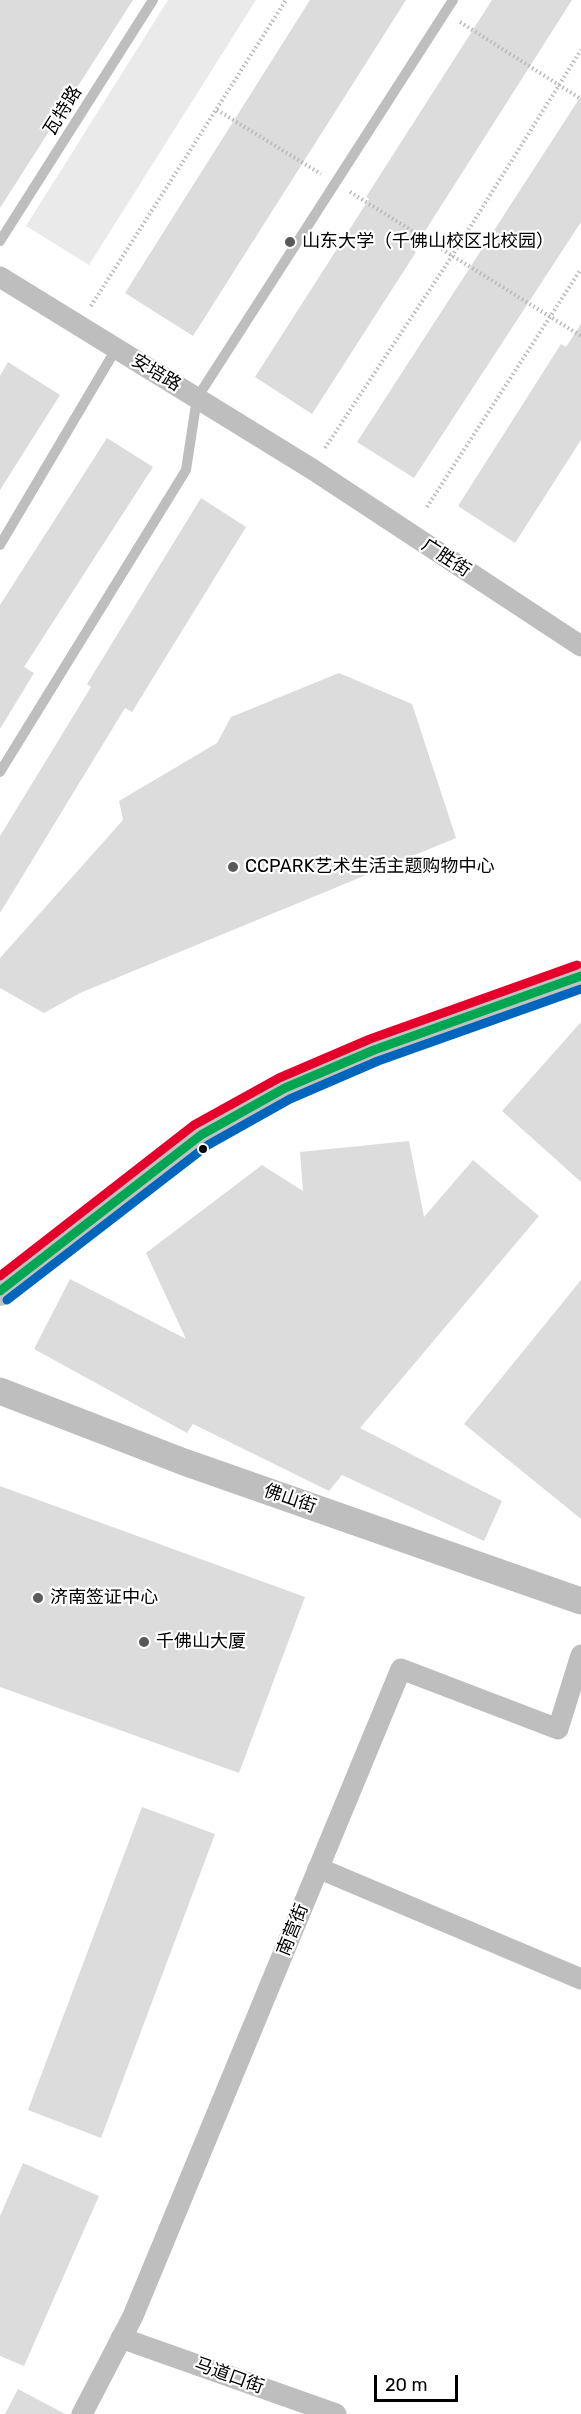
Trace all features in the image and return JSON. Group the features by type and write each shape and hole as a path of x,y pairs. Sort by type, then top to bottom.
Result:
{"main road":[{"path":"0,1291 201,1135 285,1088 374,1050 581,976"}],"street":[{"name":"安培路","path":"0,277 312,469"},
{"name":"广胜街","path":"312,469 581,646"},
{"name":"佛山街","path":"0,1391 184,1462 581,1601"},
{"name":"南营街","path":"82,2414 133,2316 401,1669 558,1730 581,1655"},
{"path":"318,1868 581,1978"},
{"name":"马道口街","path":"121,2338 336,2414"}],"lane":[{"name":"瓦特路","path":"0,241 153,0"},
{"path":"0,772 186,470 197,398 453,0"},
{"path":"0,545 116,349"}],"path":[{"path":"79,326 286,0"},
{"path":"445,12 581,99"},
{"path":"312,469 452,256 581,50"},
{"path":"217,110 581,336"},
{"path":"427,507 581,269"}],"shaded area":[{"path":"168,0 256,0 89,265 26,226"}],"building":[{"path":"0,0 133,0 0,208"},
{"path":"310,0 406,0 193,336 125,293"},
{"path":"492,0 572,0 413,250 416,252 312,414 255,377 369,199 366,197"},
{"path":"581,96 581,222 414,478 357,442"},
{"path":"581,324 581,440 515,543 458,506 561,344 566,347"},
{"path":"8,362 60,395 0,490 0,376"},
{"path":"107,438 153,467 24,667 34,673 0,729 0,605"},
{"path":"201,498 246,527 132,712 125,708 0,913 0,836 91,687 87,684"},
{"name":"CCPARK艺术生活主题购物中心","path":"339,673 412,704 456,838 80,993 44,1013 0,988 0,958 123,820 119,801 217,743 231,717"},
{"path":"581,1022 581,1182 502,1111"},
{"path":"409,1141 424,1217 473,1160 539,1216 360,1428 502,1501 484,1541 342,1475 329,1491 193,1424 187,1433 34,1349 70,1279 186,1339 146,1253 262,1165 303,1191 300,1152"},
{"path":"581,1280 581,1519 464,1424"},
{"name":"千佛山大厦","path":"0,1486 305,1597 239,1773 0,1687"},
{"path":"142,1807 215,1834 101,2138 28,2110"},
{"path":"23,2163 99,2196 24,2366 0,2356 0,2216"},
{"path":"18,2389 65,2414 5,2414"}],"transit line":[{"path":"0,1276 194,1125 279,1078 370,1039 577,965"},
{"path":"0,1291 201,1135 285,1088 374,1050 581,976"},
{"path":"7,1300 208,1145 290,1099 378,1061 581,989"}],"place":[{"name":"山东大学（千佛山校区北校园）","path":"290,242"},
{"name":"CCPARK艺术生活主题购物中心","path":"233,867"},
{"name":"济南签证中心","path":"38,1598"},
{"name":"千佛山大厦","path":"144,1642"}]}
